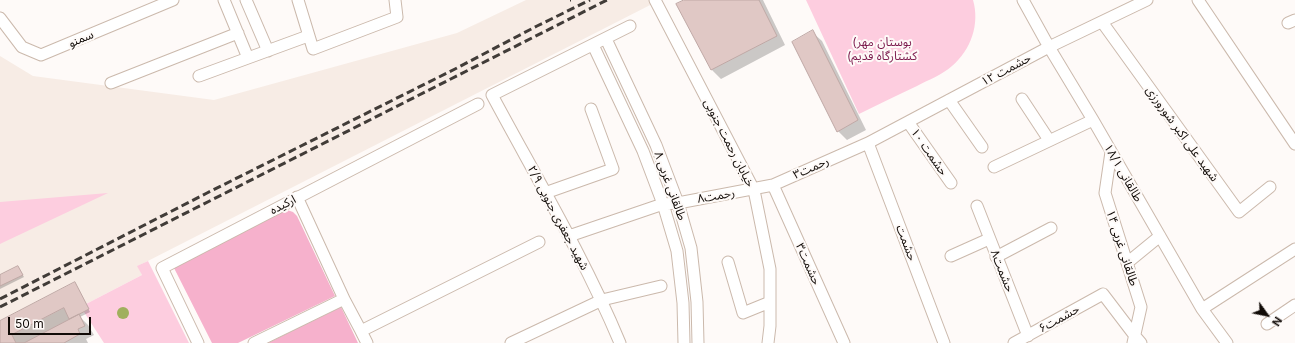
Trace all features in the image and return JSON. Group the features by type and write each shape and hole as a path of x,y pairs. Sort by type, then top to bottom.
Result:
{"street":[{"name":"سمنو","path":"0,18 22,48 41,55 173,0"},
{"path":"224,0 248,58"},
{"path":"246,0 268,51"},
{"path":"298,0 313,49 397,17 395,0"},
{"name":"خیابان رحمت جنوبی","path":"655,0 754,190 770,269 768,343"},
{"name":"طالقانی ۱۸/۱","path":"1023,0 1202,309 1227,343"},
{"name":"حشمت ۱۲","path":"868,143 1049,47 1147,0"},
{"path":"1198,0 1295,144"},
{"name":"شهید علی اکبر شورورزی","path":"1102,22 1239,212 1270,187"},
{"path":"593,45 630,26"},
{"path":"111,83 238,33"},
{"path":"199,76 308,36"},
{"name":"طالقانی غربی ۸","path":"606,39 656,145 678,203 691,248 697,302 698,343"},
{"name":"طالقانی غربی ۸","path":"593,45 643,151 663,204 677,251 683,303 684,343"},
{"name":"شهید جعفری جنوبی ۲/۹","path":"593,45 492,95 569,236 602,300 620,343"},
{"path":"949,100 982,147"},
{"path":"1022,100 1049,140"},
{"name":"ارکیده","path":"198,343 162,268 478,104"},
{"path":"545,193 613,169 591,109"},
{"path":"994,167 1093,120"},
{"name":"حشمت ۱۰","path":"908,122 951,183"},
{"name":"رحمت۳","path":"754,190 773,185 868,143"},
{"name":"حشمت","path":"868,143 944,343"},
{"name":"طالقانی غربی ۱۴","path":"1111,152 1105,193 1141,307 1136,341"},
{"name":"حشمت۳","path":"773,185 844,343"},
{"name":"رحمت۸","path":"569,236 663,204 678,203 754,190"},
{"path":"297,198 344,299 367,343"},
{"name":"حشمت۸","path":"977,206 1028,336"},
{"path":"996,257 1051,228"},
{"path":"1127,263 1160,236"},
{"path":"951,256 989,239"},
{"path":"361,331 539,242"},
{"path":"1202,309 1295,249"},
{"path":"728,262 743,313 770,302"},
{"path":"511,343 602,300 661,286"},
{"name":"حشمت۶","path":"1014,343 1103,294 1136,341"},
{"path":"254,343 344,299"},
{"path":"1267,324 1295,305"},
{"path":"684,328 698,327"}],"shaded area":[{"path":"526,0 660,0 138,266 142,275 86,304 89,309 80,314 85,326 78,329 80,334 64,343 0,343 0,56 33,76 214,100 457,33"},
{"path":"287,210 293,212 297,216 335,296 238,343 212,343 174,268 277,212"},
{"path":"121,307 125,307 129,313 125,319 121,319 117,315 117,311"},
{"path":"341,307 358,343 268,343"}],"green space":[{"name":"(بوستان مهر (کشتارگاه قدیم","path":"806,0 973,0 975,9 974,27 969,44 959,60 948,69 935,77 859,114"},
{"path":"108,193 2,243 0,244 0,202"},
{"path":"148,261 189,343 104,343 84,312 89,309 86,304 142,275 137,266"}],"building":[{"path":"684,0 759,0 777,36 711,70 676,4"},
{"path":"813,30 858,120 837,132 792,42"},
{"path":"18,266 23,275 0,286 0,275"},
{"path":"75,282 89,309 24,343 0,343 0,321"},
{"path":"64,308 69,319 79,314 85,326 78,329 80,334 64,343 16,343 12,335"}],"railway":[{"path":"0,299 590,0"},
{"path":"0,307 607,0"}]}
